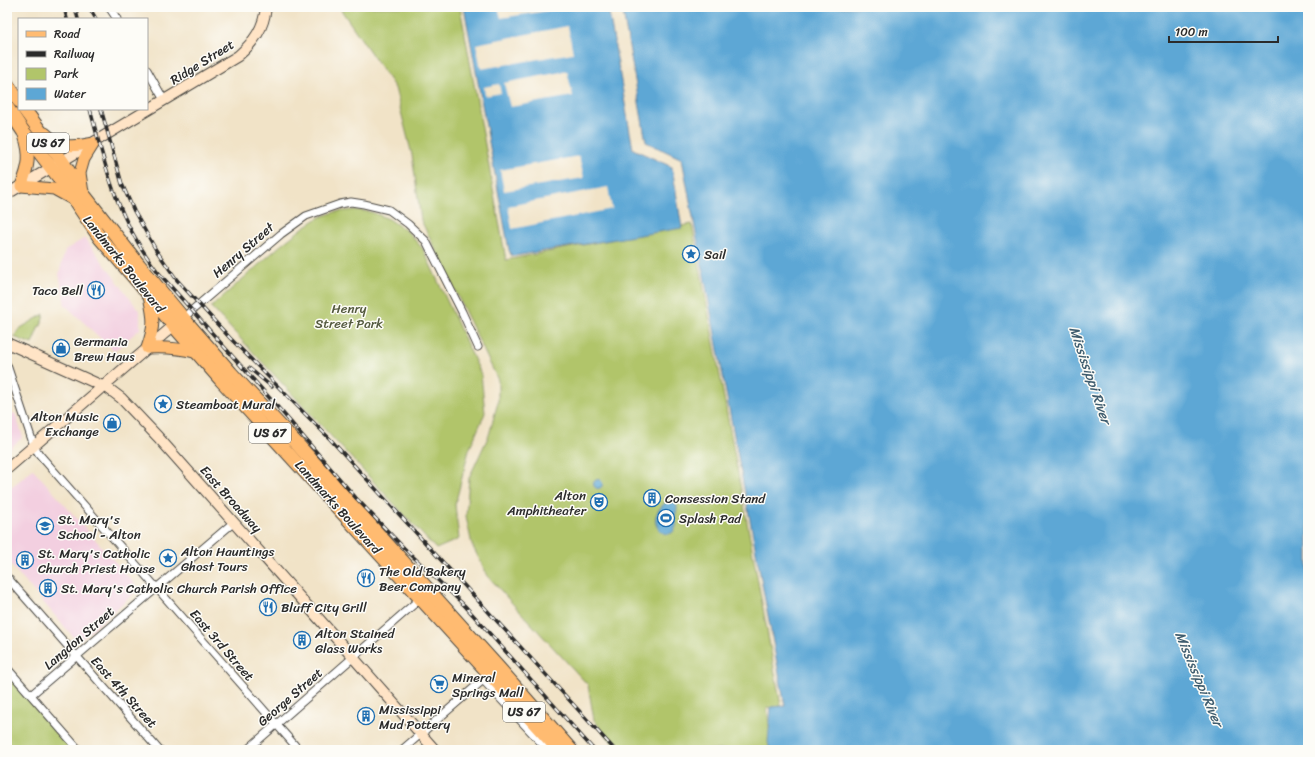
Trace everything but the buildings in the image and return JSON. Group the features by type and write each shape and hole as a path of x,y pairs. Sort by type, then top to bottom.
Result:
{"highway":[{"path":"7,84 18,100"},
{"name":"Landmarks Boulevard","path":"7,107 29,127 79,198 100,238 149,295 231,373 423,584 571,750"},
{"name":"Landmarks Boulevard","path":"24,110 29,127"},
{"name":"Landmarks Boulevard","path":"79,198 139,265 178,321 198,353 559,750"}],"main road":[{"path":"29,127 54,142 69,146 94,143"},
{"path":"29,127 29,165 21,186 54,189 79,198 80,173 84,159 94,143"},
{"path":"149,295 154,323 147,348 171,347 186,349 198,353"}],"street":[{"path":"110,7 116,18"},
{"name":"Ridge Street","path":"148,110 238,56 256,38 262,27 266,7"},
{"path":"148,72 164,100"},
{"name":"Ridge Street","path":"7,194 148,110"},
{"name":"Henry Street","path":"7,470 178,321 281,234 306,216 340,204 351,202 389,210 401,218 426,241 478,347"},
{"name":"East Broadway","path":"7,343 103,387 121,398 136,412 435,750"},
{"name":"East 3rd Street","path":"7,365 34,446 46,464 299,750"},
{"name":"Langdon Street","path":"31,695 234,522"},
{"name":"East 4th Street","path":"7,578 159,750"},
{"name":"George Street","path":"247,750 421,598"},
{"path":"7,668 79,750"},
{"path":"402,750 483,680 548,750"}],"shaded area":[{"path":"85,238 140,312 140,329 114,351 65,305 59,274 65,250"},
{"path":"15,413 23,437 7,451 7,415"},
{"name":"St. Mary's School - Alton","path":"33,469 139,589 78,642 7,561 7,491"}],"green space":[{"path":"339,7 460,7 506,260 692,224 781,706 767,708 772,750 618,750 594,720 588,685 488,576 472,545 466,516 469,478 489,435 498,402 498,380 421,220 412,155 395,88"},
{"name":"Henry Street Park","path":"355,210 371,212 389,219 408,232 423,249 481,374 485,413 469,450 455,505 459,539 436,549 211,307 281,245 304,227 320,217 335,212"},
{"path":"44,314 41,326 39,326 32,344 14,337 19,329"},
{"path":"7,672 73,749 74,750 7,750"}],"water":[{"path":"464,7 608,7 633,149 672,167 682,228 514,256 511,255"},
{"name":"Mississippi River","path":"622,7 1308,7 1308,750 770,750 768,742 771,707 785,706 682,159 646,142"},
{"path":"598,479 603,484 598,489 593,484"},
{"name":"Splash Pad","path":"668,501 675,502 677,508 675,517 676,526 673,532 668,534 663,533 659,529 656,524 656,517 660,509"}],"pier":[{"path":"498,7 552,7 553,10 501,18"},
{"path":"568,26 573,53 481,69 476,44"},
{"path":"567,71 573,96 510,107 504,83"},
{"path":"499,84 501,93 485,96 484,87"},
{"path":"579,156 584,178 504,191 500,170"},
{"path":"608,187 612,209 512,229 508,206"}],"railway":[{"path":"64,7 67,18"},
{"path":"75,7 78,18"},
{"path":"89,7 95,18"},
{"path":"90,110 108,174 123,214 144,253 158,272 356,498 404,548 465,606 594,750"},
{"path":"101,110 122,184 134,211 156,250 177,280 230,338 330,439 615,750"},
{"path":"249,368 272,387"}],"place":[{"name":"Sail","path":"691,254"},
{"name":"Taco Bell","path":"96,290"},
{"name":"Germania Brew Haus","path":"61,348"},
{"name":"Steamboat Mural","path":"163,404"},
{"name":"Alton Music Exchange","path":"112,423"},
{"name":"Consession Stand","path":"652,498"},
{"name":"Alton Amphitheater","path":"599,502"},
{"name":"Splash Pad","path":"666,518"},
{"name":"St. Mary's School - Alton","path":"45,526"},
{"name":"Alton Hauntings Ghost Tours","path":"168,558"},
{"name":"St. Mary's Catholic Church Priest House","path":"25,560"},
{"name":"The Old Bakery Beer Company","path":"366,578"},
{"name":"St. Mary's Catholic Church Parish Office","path":"48,588"},
{"name":"Bluff City Grill","path":"268,607"},
{"name":"Alton Stained Glass Works","path":"302,640"},
{"name":"Mineral Springs Mall","path":"439,684"},
{"name":"Mississippi Mud Pottery","path":"366,716"}]}
